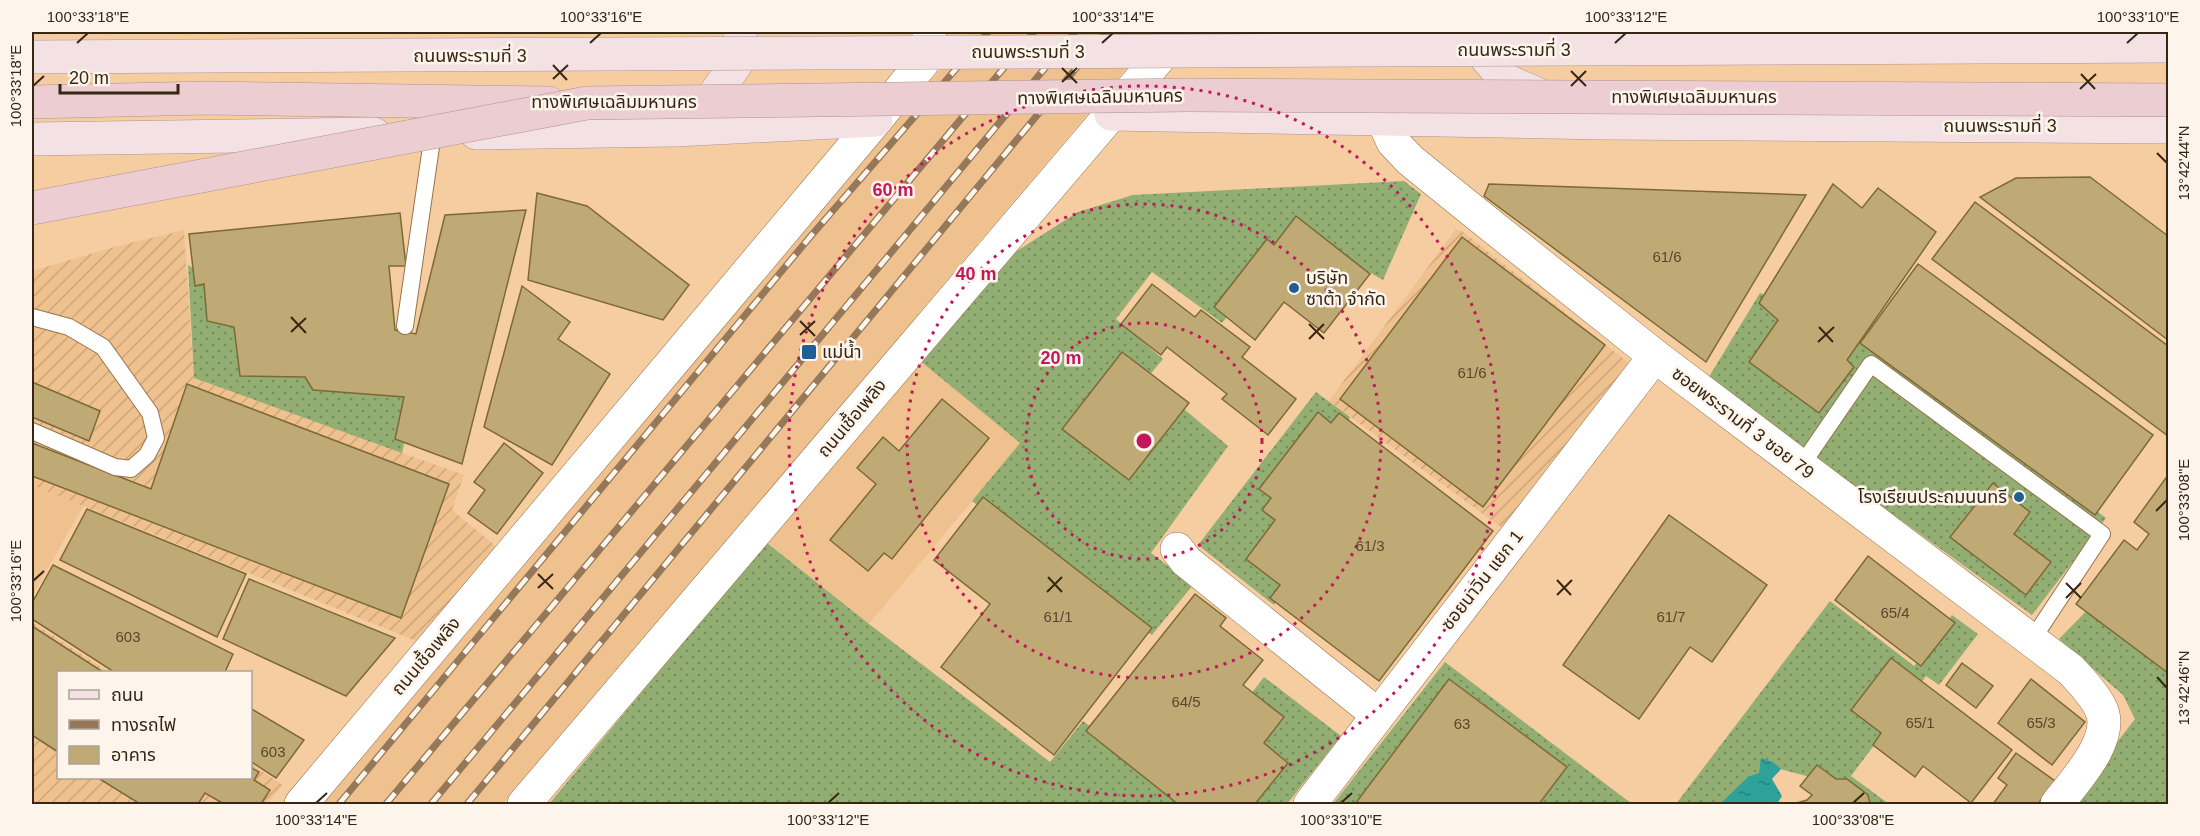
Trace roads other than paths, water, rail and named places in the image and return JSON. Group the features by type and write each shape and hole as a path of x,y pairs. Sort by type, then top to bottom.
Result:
{"highway":[{"name":"ทางพิเศษเฉลิมมหานคร","path":"32,102 207,98 587,103 1187,95 2169,99"},
{"path":"32,208 587,103"}],"main road":[{"path":"676,130 715,94 740,58 740,32"},
{"path":"1465,32 1505,80 1604,123"},
{"name":"ถนนพระรามที่ 3","path":"32,50 310,46 1784,39 2169,44"},
{"name":"ถนนพระรามที่ 3","path":"32,57 166,58 2169,44"},
{"name":"ถนนพระรามที่ 3","path":"1111,114 1604,123 2169,127"},
{"path":"32,139 676,130 876,120"}],"street":[{"name":"ถนนเชื้อเพลิง","path":"302,804 876,120 923,62 930,32"},
{"name":"ถนนเชื้อเพลิง","path":"524,804 1181,32"},
{"name":"ซอยพระรามที่ 3 ซอย 79","path":"1383,120 1393,142 1410,160 1655,356 2071,670 2101,708 2104,722 2095,754 2057,804"},
{"name":"ซอยนาวิน แยก 1","path":"1310,804 1655,356"},
{"path":"1178,549 1186,561 1378,715"}],"lane":[{"path":"405,326 433,133"},
{"path":"32,316 69,327 103,347 150,413 156,438 147,455 131,469 115,467 32,431"},
{"path":"1800,466 1871,364 2102,534 2032,640"}],"water":[{"path":"1761,758 1773,762 1781,769 1772,779 1782,796 1777,804 1720,804 1748,777 1759,773"}],"railway":[{"path":"339,804 810,237 988,32"},
{"path":"386,804 1034,32"},
{"path":"431,804 1075,32"},
{"path":"467,804 1106,32"}],"place":[{"name":"บริษัท ซาต้า จำกัด","path":"1294,288"},
{"name":"แม่น้ำ","path":"809,352"},
{"name":"โรงเรียนประถมนนทรี","path":"2019,497"}]}
